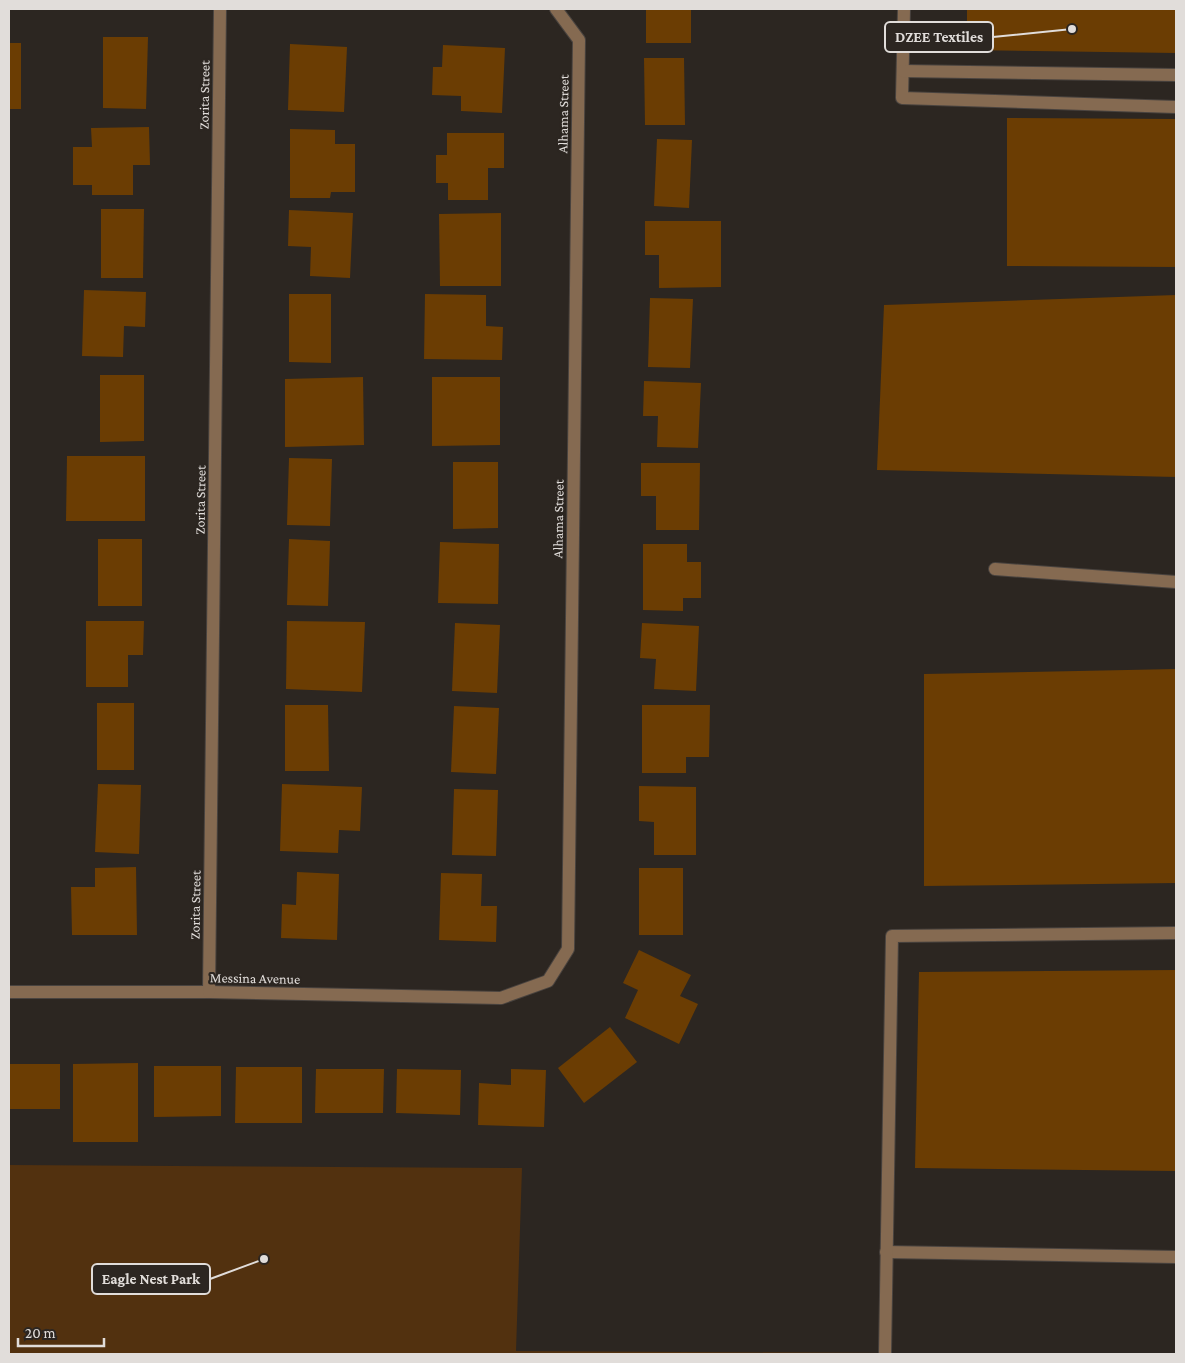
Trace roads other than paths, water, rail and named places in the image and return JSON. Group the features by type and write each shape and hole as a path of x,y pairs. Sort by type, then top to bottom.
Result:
{"street":[{"name":"Zorita Street","path":"209,992 220,9"},
{"name":"Alhama Street","path":"501,998 548,981 568,949 579,40 556,9"},
{"path":"904,9 902,98 1176,107"},
{"path":"903,71 1176,75"},
{"path":"995,570 1176,582"},
{"path":"886,1354 892,936 1176,933"},
{"name":"Messina Avenue","path":"9,992 209,992 501,998"},
{"path":"886,1252 1176,1257"}],"place":[{"name":"DZEE Textiles","path":"1072,29"},
{"name":"Eagle Nest Park","path":"264,1259"}]}
